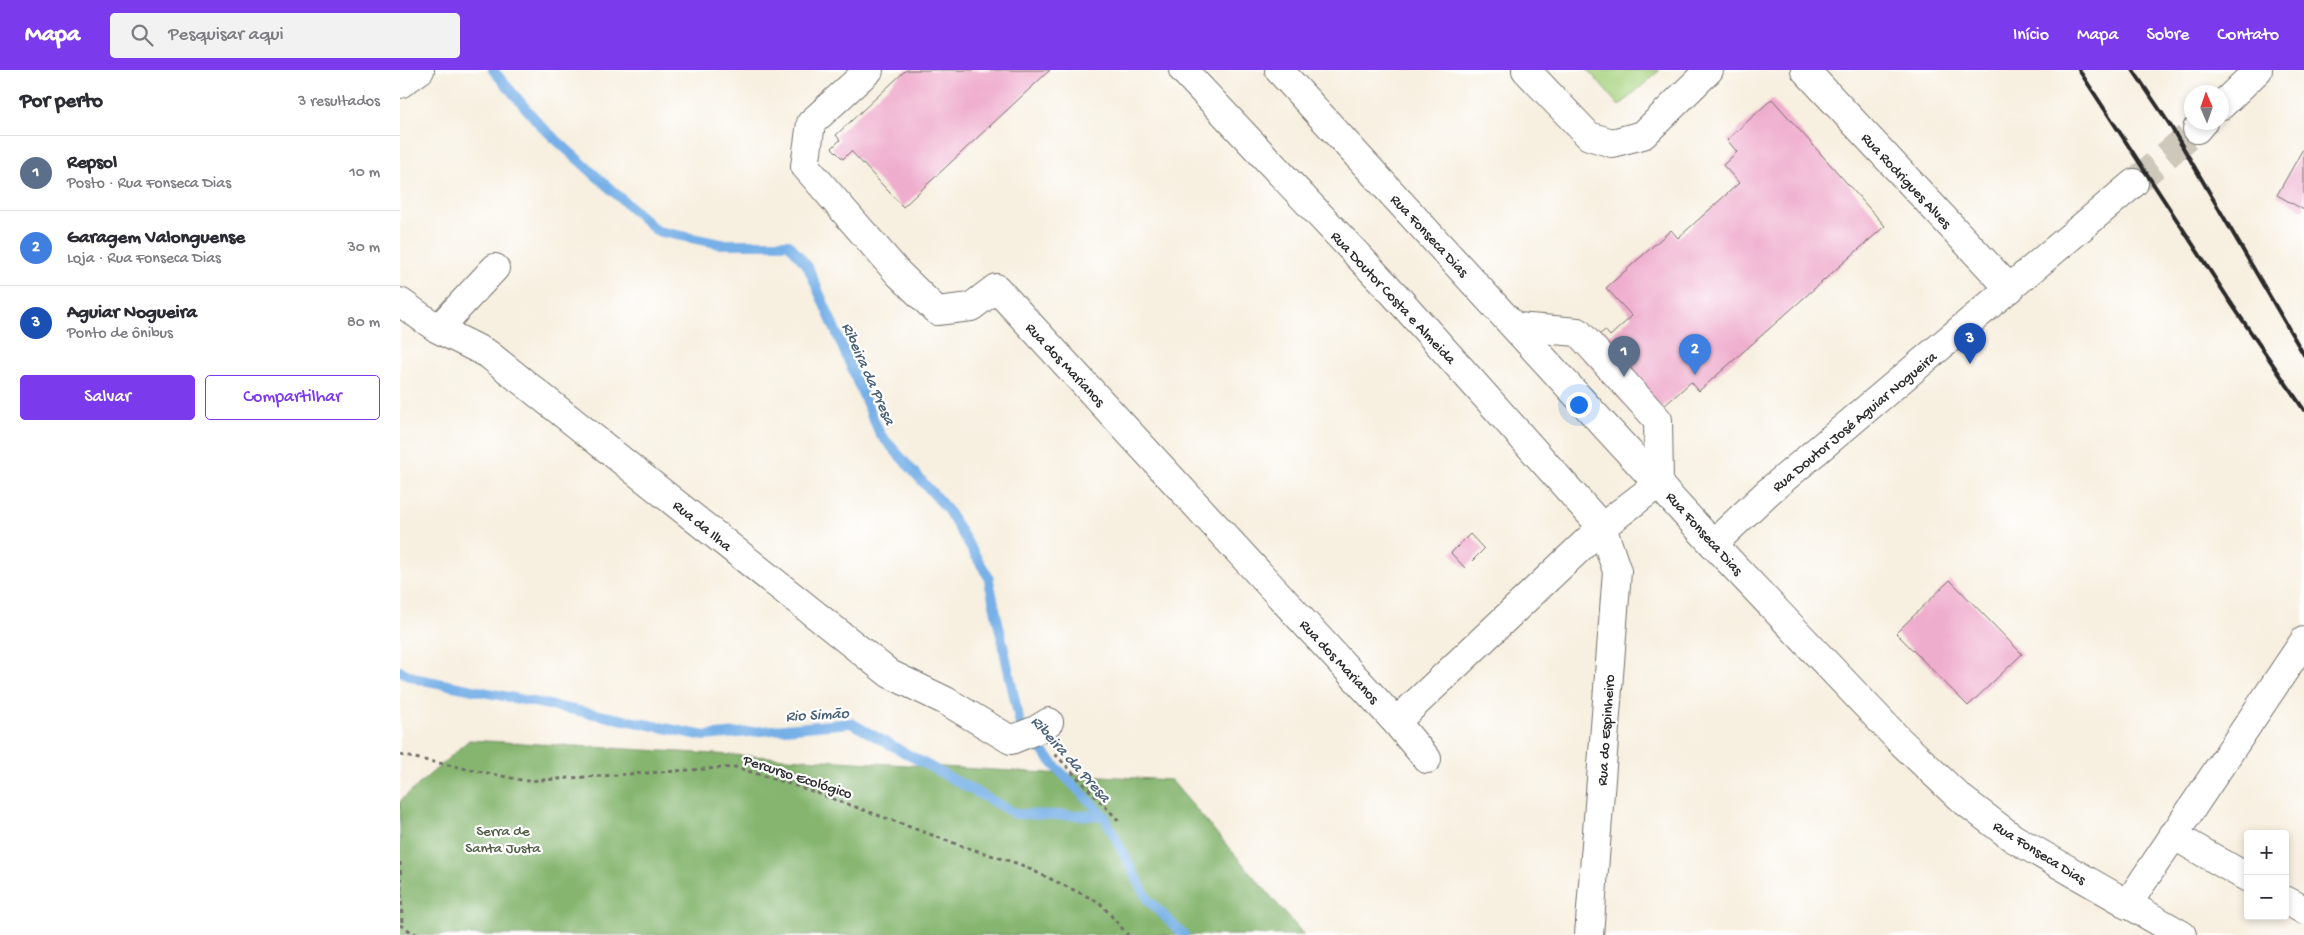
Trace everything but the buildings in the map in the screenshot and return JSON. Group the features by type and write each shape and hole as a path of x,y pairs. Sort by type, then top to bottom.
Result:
{"street":[{"path":"400,84 420,70"},
{"name":"Rua dos Marianos","path":"869,70 811,122 805,166 898,273 937,311 971,307 996,288 1396,722 1427,759"},
{"name":"Rua Doutor Costa e Almeida","path":"1182,70 1394,295 1602,527"},
{"name":"Rua Fonseca Dias","path":"1279,70 1713,544 1899,740 1959,797 2013,838 2182,935"},
{"path":"1526,70 1589,136 1612,143 1642,136 1709,70"},
{"name":"Rua Rodrigues Alves","path":"1804,70 2010,289"},
{"path":"2229,98 2258,70"},
{"name":"Rua Doutor José Aguiar Nogueira","path":"1713,544 1768,492 2134,183"},
{"path":"438,329 495,268"},
{"name":"Rua da Ilha","path":"400,302 438,329 488,354 890,674 946,701 1033,736"},
{"path":"1396,722 1602,527 1659,483 1658,420 1578,332 1516,327"},
{"name":"Rua do Espinheiro","path":"1589,935 1617,571 1602,527"},
{"path":"2127,905 2304,641"},
{"path":"2173,835 2244,876"},
{"path":"2289,902 2304,910"}],"path":[{"path":"1033,736 1052,751 1120,822"},
{"name":"Percurso Ecológico","path":"400,756 526,781 735,767 809,790 962,846 1019,864 1099,902 1128,935"},
{"path":"400,862 401,925 417,935"}],"green space":[{"path":"1588,70 1660,70 1619,106"},
{"name":"Serra de Santa Justa","path":"469,740 1171,780 1304,935 400,935 400,801"}],"waterway":[{"name":"Ribeira da Presa","path":"493,70 542,127 657,231 721,244 789,244 808,267 880,434 947,509 988,576 1020,724 1055,766 1104,816"},
{"name":"Rio Simão","path":"400,671 418,679 705,736 851,723 1016,814 1104,816 1148,900 1184,935"}],"tunnel":[{"path":"2134,183 2196,130"}],"railway":[{"path":"2079,70 2233,306 2304,410"},
{"path":"2133,70 2170,125 2304,355"}],"place":[{"name":"Aguiar Nogueira","path":"1970,364"},
{"name":"Garagem Valonguense","path":"1695,375"},
{"name":"Repsol","path":"1624,377"}]}
